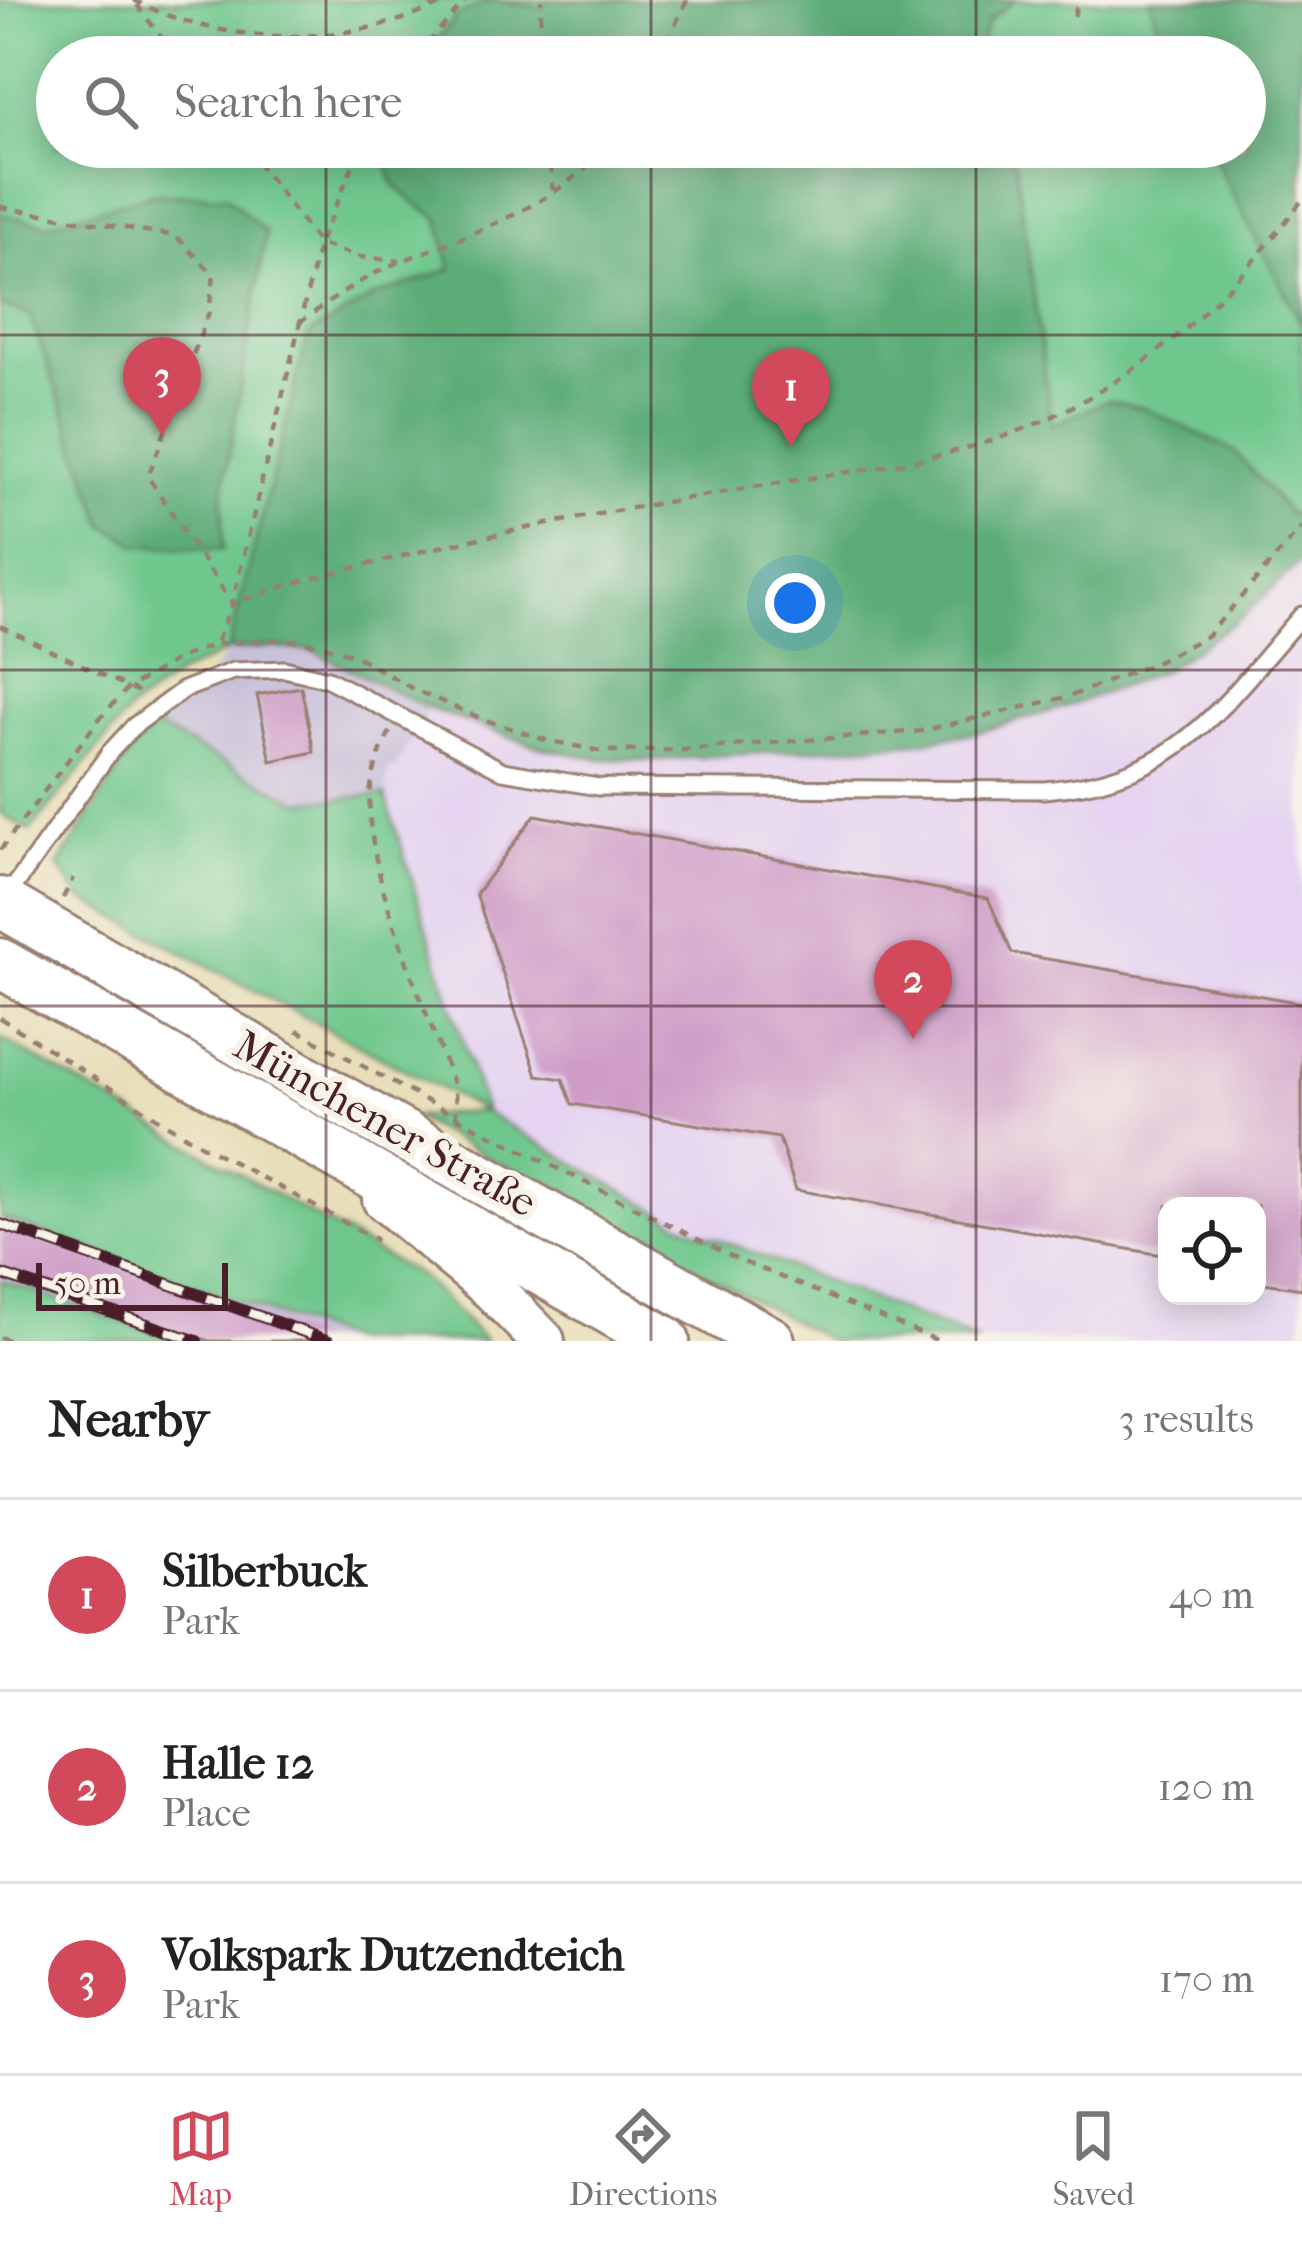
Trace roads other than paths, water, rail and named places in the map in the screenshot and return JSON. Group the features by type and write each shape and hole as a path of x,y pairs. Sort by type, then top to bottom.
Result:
{"main road":[{"name":"Münchener Straße","path":"1,904 770,1341"},
{"name":"Münchener Straße","path":"0,963 665,1341"},
{"path":"322,1149 447,1250 542,1339"}],"lane":[{"path":"1,904 110,752 162,702 233,670 284,669 328,679 503,771 598,788 1076,788 1133,773 1160,760 1191,736 1302,615"}],"railway":[{"path":"0,1224 329,1341"},
{"path":"0,1274 197,1341"}],"place":[{"name":"Volkspark Dutzendteich","path":"162,436"},
{"name":"Silberbuck","path":"791,447"},
{"name":"Halle 12","path":"913,1039"}]}
